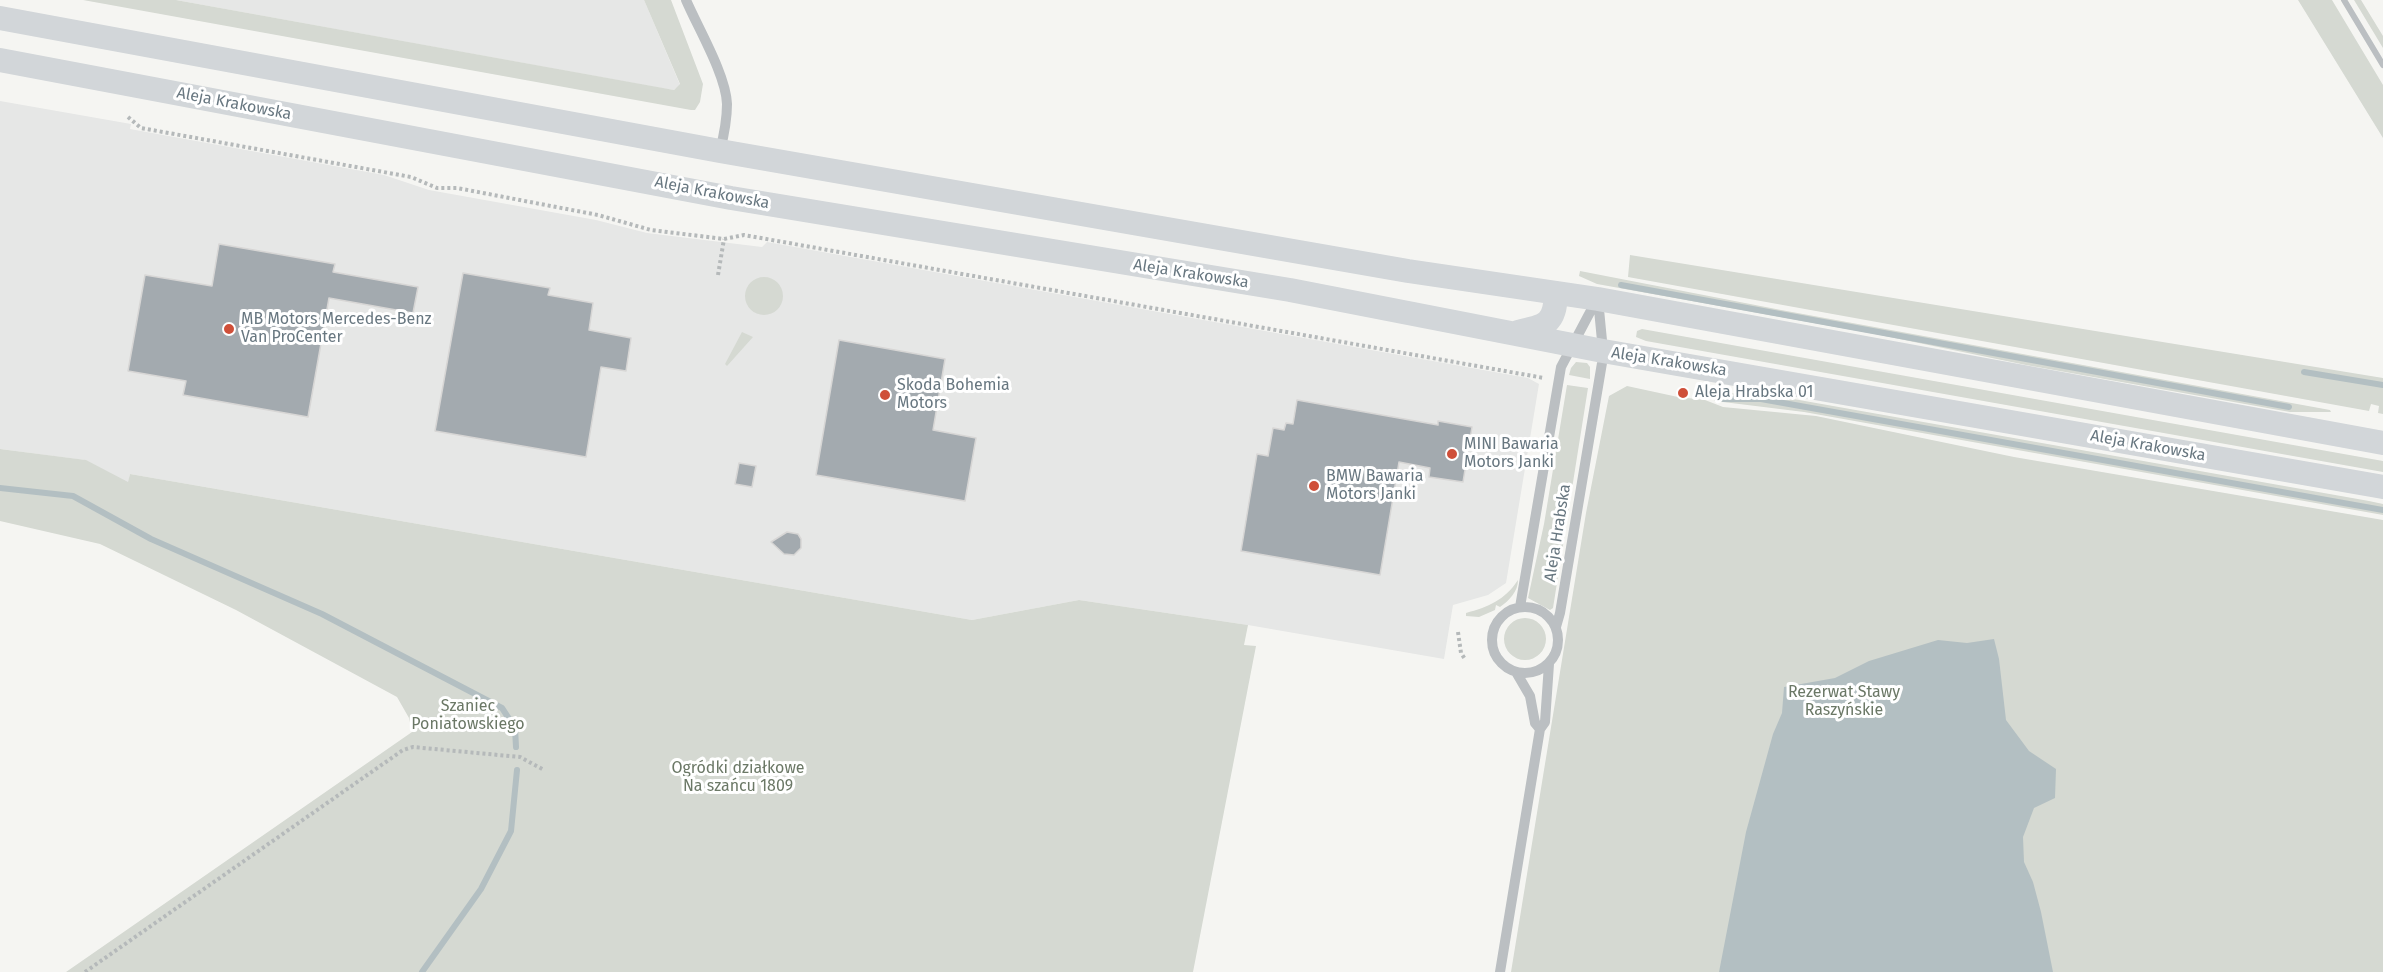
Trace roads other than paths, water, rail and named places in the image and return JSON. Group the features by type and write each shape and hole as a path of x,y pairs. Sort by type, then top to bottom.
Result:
{"main road":[{"path":"0,18 720,151 1408,271 1598,298 2383,443"},
{"name":"Aleja Krakowska","path":"0,60 730,198 1290,290 1603,351 2383,487"},
{"path":"1517,333 1541,327 1550,320 1556,307 1556,293"}],"street":[{"path":"686,0 724,87 727,103 726,122 720,151"},
{"path":"2344,0 2383,65"},
{"name":"Aleja Hrabska","path":"1520,607 1562,367 1598,298"},
{"name":"Aleja Hrabska","path":"1556,627 1603,351 1598,298"},
{"path":"1500,972 1540,729 1545,722 1549,664 1557,648 1556,627 1539,610 1520,607 1505,613 1499,619 1492,635 1491,644 1497,659 1509,670 1516,672 1533,673 1549,664"},
{"path":"1516,672 1530,696 1535,723 1540,729"}],"waterway":[{"path":"1621,285 2289,407"},
{"path":"2304,372 2383,385"},
{"path":"1723,399 1761,399 2383,510"},
{"path":"0,488 73,496 151,539 322,614 502,708 515,728 516,747"},
{"path":"422,972 481,889 511,831 517,770"}],"place":[{"name":"MB Motors Mercedes-Benz Van ProCenter","path":"229,329"},
{"name":"Aleja Hrabska 01","path":"1683,393"},
{"name":"Skoda Bohemia Motors","path":"885,395"},
{"name":"MINI Bawaria Motors Janki","path":"1452,454"},
{"name":"BMW Bawaria Motors Janki","path":"1314,486"}],"park label":[{"name":"Rezerwat Stawy Raszyńskie","path":"1844,702"},
{"name":"Szaniec Poniatowskiego","path":"468,716"},
{"name":"Ogródki działkowe Na szańcu 1809","path":"738,778"}]}
